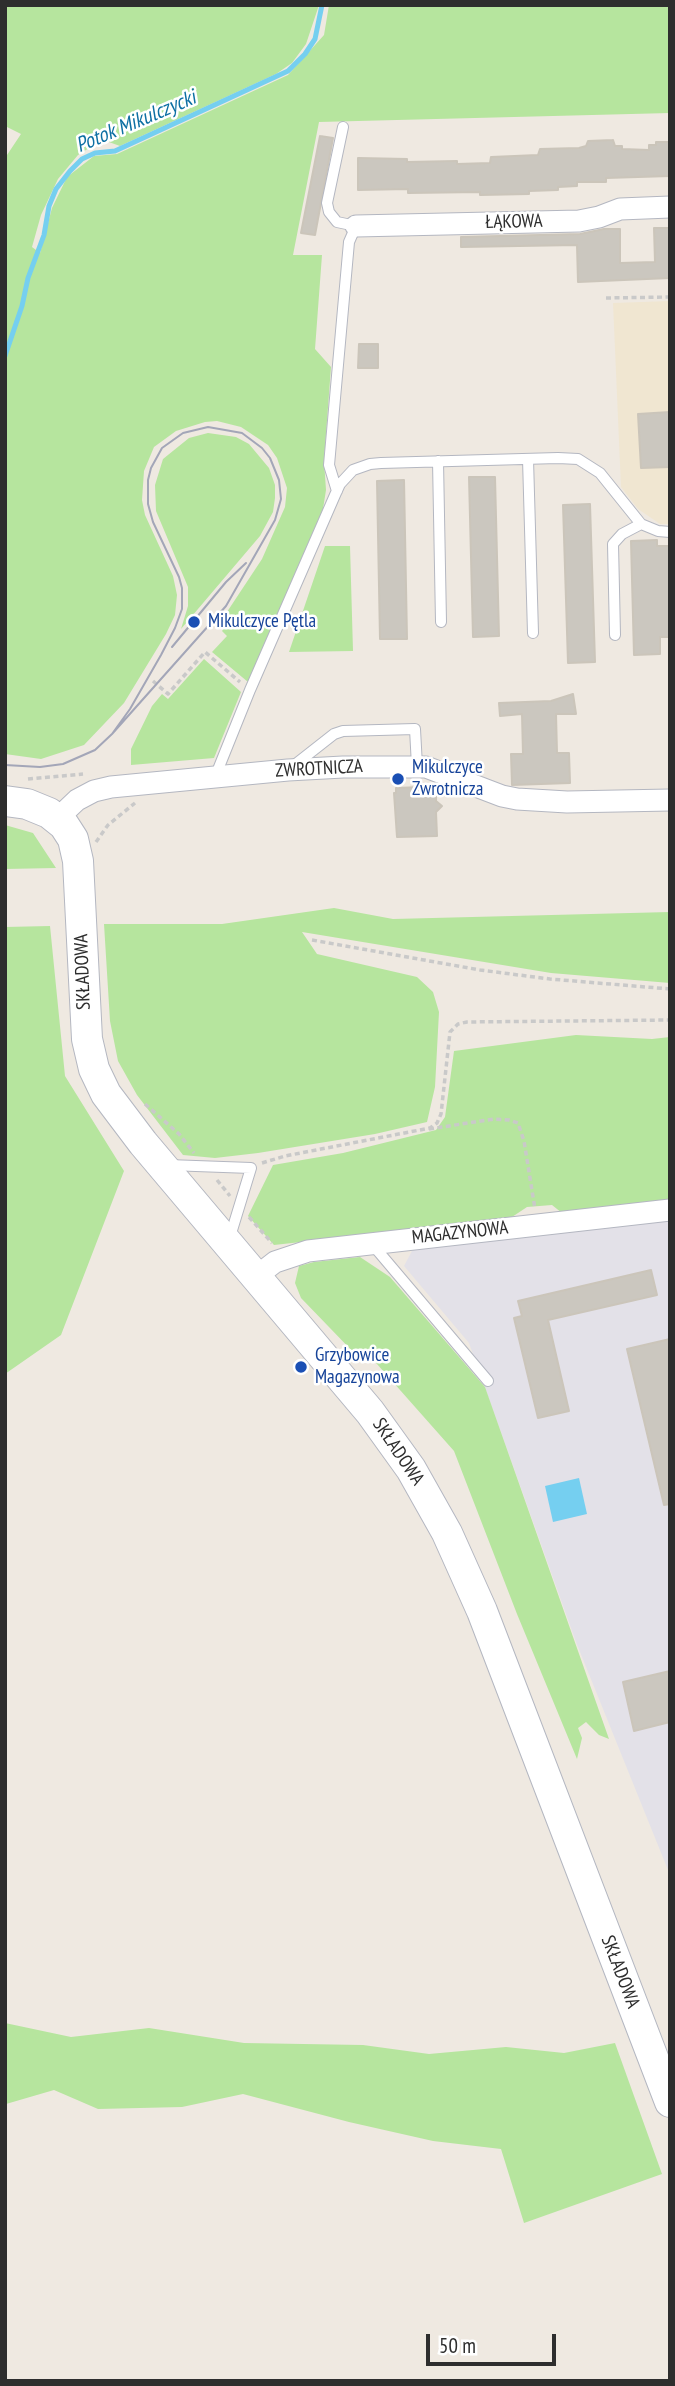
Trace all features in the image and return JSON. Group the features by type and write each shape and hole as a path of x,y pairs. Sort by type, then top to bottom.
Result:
{"main road":[{"path":"5,801 38,808 57,818"},
{"name":"SKŁADOWA","path":"57,818 69,832 77,854 85,1014 90,1058 99,1082 112,1104 161,1165 382,1427 411,1469 447,1533 482,1611 670,2102"}],"street":[{"name":"ŁĄKOWA","path":"356,226 579,221 599,218 620,209 670,207"},
{"name":"ZWROTNICZA","path":"57,818 77,800 94,791 132,784 288,770 417,766 438,770 502,796 517,799 567,802 670,800"},
{"name":"MAGAZYNOWA","path":"257,1276 285,1258 308,1251 670,1210"}],"lane":[{"path":"337,491 329,465 349,242 356,226 337,222 329,212 327,203 343,127"},
{"path":"215,777 337,491 353,470 370,464 569,458 586,463 600,473 641,524 658,531 670,532"},
{"path":"528,459 533,633"},
{"path":"438,461 441,622"},
{"path":"615,635 613,544 622,534 641,524"},
{"path":"288,770 334,734 355,730 415,729 417,766"},
{"path":"161,1165 251,1168 228,1242"},
{"path":"371,1242 488,1381"}],"path":[{"path":"606,298 670,297"},
{"path":"153,681 168,694 205,652 250,690"},
{"path":"91,852 108,825 135,804 132,784"},
{"path":"312,940 480,970 670,989"},
{"path":"421,1131 437,1123 441,1114 450,1031 458,1024 670,1020"},
{"path":"140,1101 179,1134 285,1258"},
{"path":"251,1168 285,1156 421,1131 509,1119 522,1130 538,1224"}],"shaded area":[{"path":"670,301 670,524 660,524 638,509 621,487 613,303"},
{"path":"670,1220 670,1875 576,1642 469,1343 404,1266 413,1249"}],"green space":[{"path":"5,5 319,5 306,44 292,63 276,74 120,146 106,141 97,143 78,155 58,179 41,215 32,247 40,253 52,208 67,177 94,156 117,154 288,75 324,35 329,5 670,5 670,113 319,122 293,255 322,255 315,349 331,367 324,461 326,490 323,509 248,682 212,652 227,636 222,631 228,623 223,618 262,559 285,507 287,488 277,458 268,445 241,427 217,421 205,422 176,431 154,447 144,471 142,500 145,515 173,576 177,595 175,615 166,634 124,703 84,745 41,759 5,754 5,158 21,134 5,126"},
{"path":"208,433 236,437 249,444 269,468 275,485 275,498 273,512 260,536 181,629 188,606 188,587 156,511 155,485 163,459 189,438"},
{"path":"325,546 350,546 353,651 289,652"},
{"path":"204,659 241,692 214,758 131,765 131,749 152,706 162,694 168,699"},
{"path":"5,825 33,833 56,868 5,869"},
{"path":"334,908 393,919 670,912 670,983 551,973 302,932 317,954 417,977 433,992 439,1012 435,1087 427,1122 375,1134 258,1153 215,1158 183,1155 137,1095 118,1061 110,1021 104,924 222,924"},
{"path":"50,926 65,1076 124,1171 61,1335 5,1374 5,927"},
{"path":"576,1035 652,1039 670,1037 670,1202 562,1213 552,1205 527,1207 509,1219 274,1245 248,1216 273,1165 343,1153 436,1130 445,1117 454,1051"},
{"path":"360,1257 390,1277 485,1387 609,1739 599,1735 586,1722 578,1728 582,1738 577,1759 454,1451 369,1355 356,1355 301,1298 295,1283 299,1266"},
{"path":"5,2023 71,2037 149,2028 244,2043 363,2045 429,2054 506,2047 564,2053 615,2043 662,2174 524,2223 501,2149 433,2141 243,2094 182,2107 98,2109 54,2090 6,2104 5,2110"}],"water":[{"path":"579,1478 587,1514 553,1522 545,1486"}],"building":[{"path":"320,136 333,138 315,235 301,233"},
{"path":"613,140 615,146 622,146 622,149 649,150 649,145 656,145 656,142 670,142 670,176 606,178 606,182 577,182 577,186 529,191 529,194 408,193 408,189 358,190 358,158 407,159 407,162 457,161 457,164 490,163 491,157 538,155 540,149 579,148 586,146 588,141"},
{"path":"654,228 670,228 670,278 578,282 577,245 461,247 461,237 580,234 620,229 620,263 655,262"},
{"path":"359,344 378,344 378,368 358,368"},
{"path":"670,412 670,467 641,468 638,414"},
{"path":"469,477 495,477 499,636 473,637"},
{"path":"404,480 407,639 380,639 377,481"},
{"path":"590,504 595,662 568,663 563,505"},
{"path":"657,540 657,546 670,546 670,637 660,637 660,654 634,655 631,541"},
{"path":"573,694 576,714 556,714 557,753 569,753 570,783 512,785 511,754 523,754 522,714 500,716 499,703 551,701"},
{"path":"422,787 422,792 436,792 436,801 442,806 436,812 437,836 397,837 394,793 396,788"},
{"path":"651,1270 657,1295 548,1320 569,1411 538,1418 514,1318 522,1316 518,1301"},
{"path":"670,1339 670,1504 664,1505 627,1349"},
{"path":"670,1671 670,1722 634,1731 623,1682"}],"waterway":[{"name":"Potok Mikulczycki","path":"5,356 44,235 49,206 56,189 70,171 82,159 95,153 115,151 288,71 315,39 322,5"}],"tram line":[{"path":"5,765 40,767 63,764 95,750 112,734 226,606 275,520 281,499 279,480 270,458 262,448 242,433 208,427 183,433 162,448 151,468 148,504 153,522 179,577 182,609 161,655 130,709 112,734"},
{"path":"172,647 226,582 246,563"}],"place":[{"name":"Mikulczyce Pętla","path":"194,622"},
{"name":"Mikulczyce Zwrotnicza","path":"398,779"},
{"name":"Grzybowice Magazynowa","path":"301,1367"}]}
